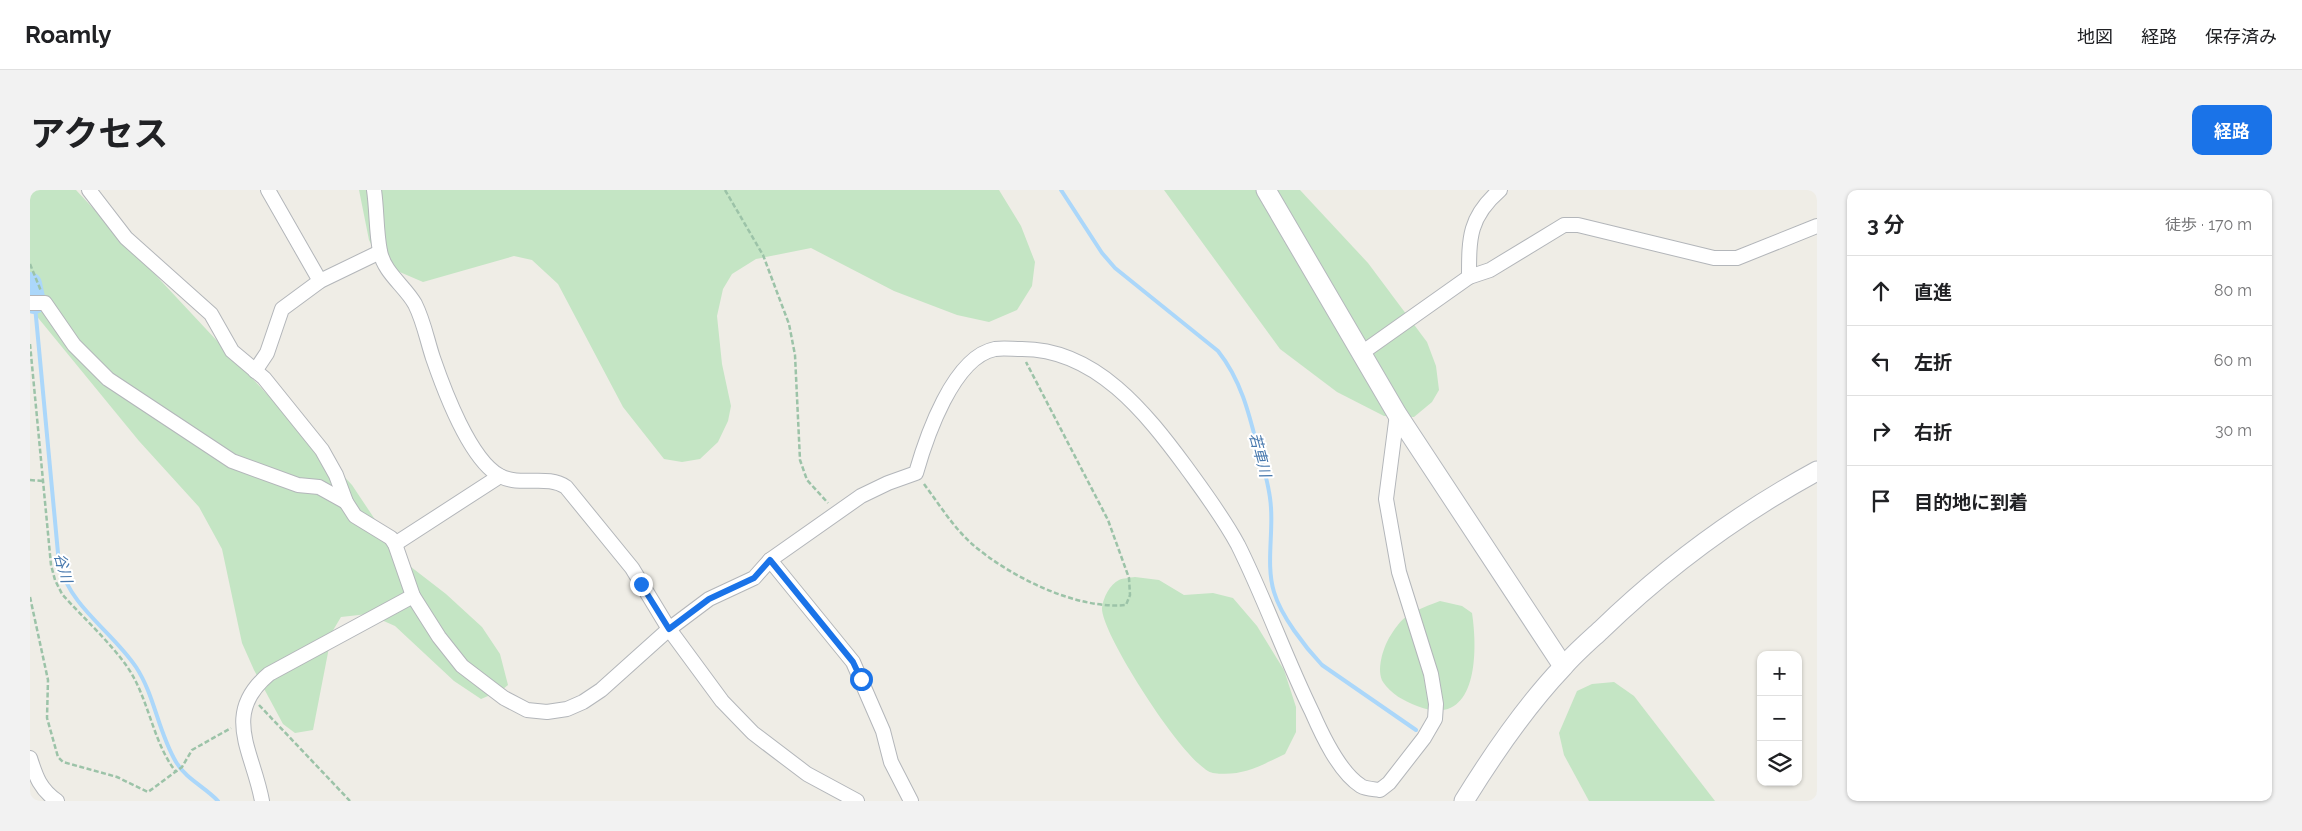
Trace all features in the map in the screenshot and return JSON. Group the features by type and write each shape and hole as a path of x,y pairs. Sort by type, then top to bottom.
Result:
{"street":[{"path":"89,190 126,238 210,314 232,351 264,378 322,450 336,475 346,502 355,516 391,538 395,544 413,596 439,636 462,666 504,698 527,710 547,712 567,709 583,702 601,690 669,629 709,599 754,578 770,560 840,513 861,496 888,483 916,473 935,416 954,383 975,359 994,349 1038,349 1063,355 1085,365 1118,388 1145,414 1210,499 1238,544 1299,685 1323,735 1342,768 1361,786 1380,790 1389,783 1424,738 1435,719 1436,704 1431,674 1399,572 1386,499 1397,414"},
{"path":"268,190 320,281"},
{"path":"374,190 380,252 391,274 414,302 423,321 433,358 464,432 484,463 500,476 520,482 558,481 566,487 632,568 669,629 722,701 753,733 808,774 857,801"},
{"path":"1266,190 1397,414 1563,666"},
{"path":"1469,277 1473,227 1479,211 1500,190"},
{"path":"1362,352 1469,277 1490,270 1564,225 1571,224 1714,258 1738,258 1817,226"},
{"path":"255,371 267,353 282,309 320,281 380,252"},
{"path":"37,302 45,303 74,345 108,379 232,461 298,485 319,487 346,502"},
{"path":"1464,801 1519,720 1563,666 1640,592 1714,534 1783,489 1817,471"},
{"path":"395,544 500,476"},
{"path":"770,560 853,662 883,731 891,762 911,801"},
{"path":"262,801 242,722 250,695 259,683 270,674 413,596"},
{"path":"30,758 38,782 46,793 57,801"}],"path":[{"path":"725,190 762,255 789,324 795,355 800,460 808,480 821,498 840,513"},
{"path":"30,264 41,289 37,302"},
{"path":"30,344 51,565 55,580 62,594 128,668 142,694 168,760 177,771"},
{"path":"916,473 946,514 971,543 1007,570 1062,596 1110,607 1126,606 1130,595 1128,578 1108,520 1020,349"},
{"path":"30,480 44,481"},
{"path":"30,597 48,680 47,718 58,757 63,762 117,777 148,792 182,767 192,750 242,722"},
{"path":"250,695 350,801"}],"green space":[{"path":"30,190 76,190 352,485 402,560 446,594 482,627 500,654 508,685 502,690 481,699 454,681 395,626 368,614 341,617 332,632 313,730 295,733 283,724 242,643 222,549 199,507 139,441 30,308"},
{"path":"359,190 999,190 1021,226 1035,262 1032,286 1017,310 989,322 957,315 894,291 811,248 756,259 732,274 723,289 717,316 722,364 731,406 728,421 718,442 700,459 682,462 664,459 623,407 558,284 532,260 514,256 423,282 381,264 369,240"},
{"path":"1164,190 1300,190 1368,263 1427,342 1436,366 1439,390 1432,402 1414,417 1384,416 1337,392 1280,349"},
{"path":"1135,577 1159,580 1184,595 1213,593 1233,598 1257,626 1284,670 1296,707 1296,732 1285,754 1250,770 1223,774 1213,773 1201,766 1185,749 1130,671 1105,622 1102,608 1105,596 1110,588 1119,580"},
{"path":"1440,601 1462,606 1472,613 1475,647 1470,683 1463,697 1452,707 1437,710 1417,706 1394,694 1383,682 1380,666 1387,643 1400,622 1416,611"},
{"path":"1614,682 1634,696 1715,801 1589,801 1564,755 1559,733 1577,691 1592,684"}],"waterway":[{"name":"若車川","path":"1061,190 1102,253 1115,268 1218,351 1233,373 1247,410 1268,486 1271,518 1270,572 1274,592 1282,611 1294,631 1322,665 1416,730"},
{"name":"谷川","path":"30,284 34,302"},
{"name":"谷川","path":"35,306 59,564 65,580 82,607 136,667 148,690 165,739 180,768 218,801"}],"route":[{"path":"641,584 669,629 709,599 754,578 770,560 853,662 861,679"}]}
